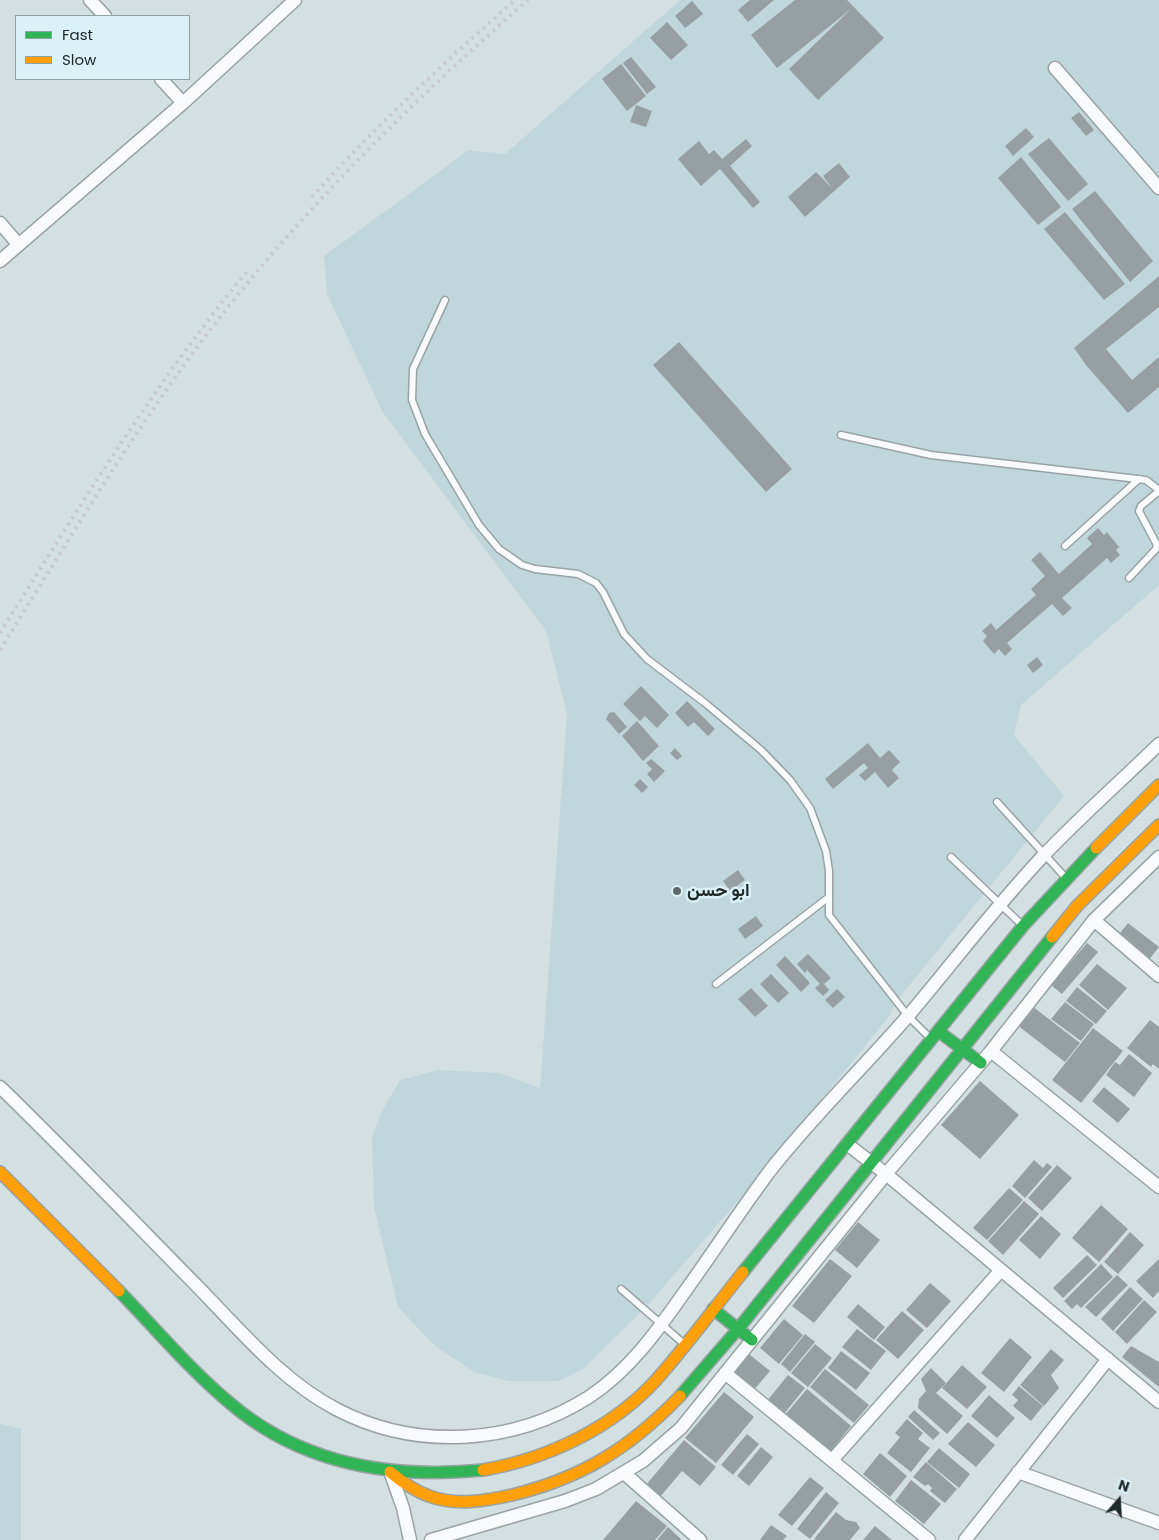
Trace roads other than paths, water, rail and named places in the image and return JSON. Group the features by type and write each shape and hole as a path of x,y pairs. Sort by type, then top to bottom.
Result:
{"main road":[{"path":"0,1172 226,1400 243,1414 302,1448 345,1464 390,1472 435,1474 480,1471 524,1461 566,1445 623,1410 656,1380 1023,926 1066,878 1159,785"},
{"path":"390,1472 413,1490 432,1498 453,1502 485,1501 534,1492 568,1480 606,1460 641,1434 680,1398 738,1329 1077,906 1159,825"},
{"path":"935,1035 981,1063"},
{"path":"714,1310 752,1340"}],"street":[{"path":"90,0 104,15"},
{"path":"0,261 183,103 295,0"},
{"path":"1055,68 1159,188"},
{"path":"162,80 183,103"},
{"path":"0,222 18,244"},
{"path":"0,1087 287,1376 311,1394 364,1422 422,1436 451,1438 511,1431 539,1422 566,1410 592,1395 615,1377 636,1356 662,1325 771,1170 908,1016 1000,904 1045,855 1159,744"},
{"path":"431,1540 565,1501 596,1489 624,1473 661,1447 681,1428 886,1174 991,1051 1094,920 1159,857"},
{"path":"1094,920 1159,976"},
{"path":"991,1051 1159,1187"},
{"path":"847,1144 872,1162 1159,1402"},
{"path":"833,1460 1001,1270"},
{"path":"965,1540 1108,1359"},
{"path":"726,1373 929,1540"},
{"path":"390,1472 403,1508 410,1540"},
{"path":"1018,1472 1159,1522"},
{"path":"624,1473 700,1540"}],"lane":[{"path":"445,300 415,362 411,382 412,400 425,434 479,525 499,549 522,565 535,569 578,574 596,584 603,592 624,634 647,658 761,750 790,780 810,808 826,851 829,871 829,915 908,1016 935,1035"},
{"path":"840,435 931,455 1139,479 1153,483 1159,490 1141,506 1138,512 1157,545 1156,549 1129,578"},
{"path":"1065,546 1139,479"},
{"path":"997,802 1066,878"},
{"path":"951,857 1023,926"},
{"path":"716,984 829,897"},
{"path":"621,1289 686,1345"}],"railway":[{"path":"312,197 360,145 410,96 515,0"},
{"path":"0,650 148,417 201,342 238,295 315,205 356,162 440,79 528,0"},
{"path":"0,633 149,402 248,270"}],"place":[{"name":"ابو حسن","path":"677,891"}]}
